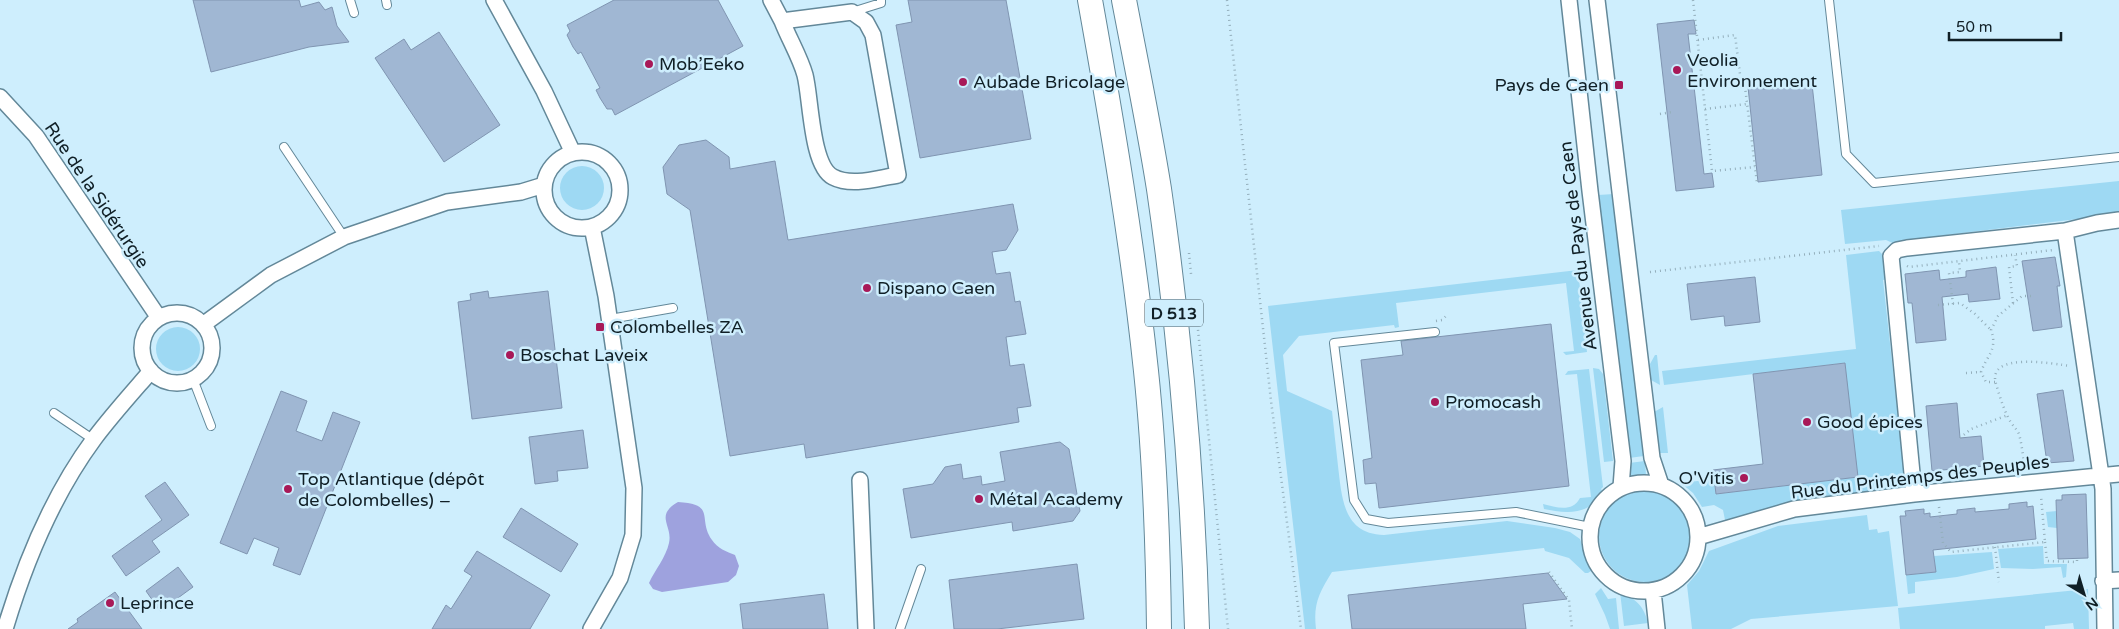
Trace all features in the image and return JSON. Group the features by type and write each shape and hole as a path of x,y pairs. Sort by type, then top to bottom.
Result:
{"main road":[{"name":"D 513","path":"1090,0 1122,189 1146,373 1158,556 1159,629"},
{"name":"D 513","path":"1124,0 1159,190 1179,353 1193,526 1197,629"}],"street":[{"path":"494,0 544,91 573,153"},
{"path":"771,0 804,74 816,150 824,167 832,177 851,182 898,175 873,35 866,22 852,12 782,21"},
{"name":"Avenue du Pays de Caen","path":"1569,0 1623,461 1621,487"},
{"path":"1597,0 1652,458 1661,485"},
{"name":"Rue de la Sidérurgie","path":"0,97 36,136 159,318"},
{"path":"587,152 602,157 613,166 619,180 620,195 615,209 605,220 592,227 577,228 563,223 552,213 545,200 544,185 549,170 559,159 573,153 587,152"},
{"path":"204,324 272,275 344,236 446,202 521,192 544,185"},
{"path":"1914,494 1890,260 1893,254 1897,250 1907,248 2064,231 2119,220"},
{"path":"591,629 620,578 633,535 634,488 610,319 592,227"},
{"path":"2064,231 2103,489 2104,629"},
{"path":"168,314 187,314 204,324 210,333 213,344 212,354 205,369 193,379 182,383 160,379 151,371 145,361 143,343 150,326 159,318 168,314"},
{"path":"4,629 33,547 57,497 94,440 151,371"},
{"name":"Rue du Printemps des Peuples","path":"1698,537 1794,509 1914,494 2119,474"},
{"path":"860,480 866,629"},
{"path":"1641,482 1661,485 1678,495 1689,506 1696,521 1698,537 1696,552 1690,566 1672,584 1653,591 1634,591 1616,585 1603,574 1594,560 1589,544 1590,527 1596,511 1606,498 1621,487 1641,482"},
{"path":"2103,581 2119,580"},
{"path":"1653,591 1657,629"}],"lane":[{"path":"350,0 354,13"},
{"path":"852,12 881,3 881,0"},
{"path":"1829,0 1846,154 1874,183 2119,157"},
{"path":"284,147 344,236"},
{"path":"610,319 672,308"},
{"path":"1435,332 1334,343 1354,500 1366,519 1388,523 1516,512 1590,527"},
{"path":"193,379 211,426"},
{"path":"54,413 94,440"},
{"path":"900,629 921,568"}],"path":[{"path":"1227,0 1271,401 1301,629"},
{"path":"1693,0 1712,171 1755,167"},
{"path":"1698,40 1735,36 1741,82 1745,87 1756,183"},
{"path":"1705,109 1747,104"},
{"path":"1660,114 1672,112"},
{"path":"1650,272 1883,246 1909,267 2067,249"},
{"path":"2013,303 2009,267 2017,266 2015,255"},
{"path":"1953,304 1949,273 1960,272 1958,261"},
{"path":"1991,330 1998,316 2013,303 2022,296 2032,296"},
{"path":"1938,306 1960,303 1975,314 1991,330 1995,340 1991,354 1984,363 1981,372 1986,382 1995,382"},
{"path":"2026,470 2018,431 2012,424 1995,382 1997,372 2002,367 2013,362 2032,361 2074,366"},
{"path":"1966,373 1981,372"},
{"path":"1960,438 1971,429 2008,415"},
{"path":"1938,492 1943,544 1951,552 2046,542"},
{"path":"2041,495 2047,562 2077,562 2077,558"},
{"path":"1995,547 1999,582"},
{"path":"1549,572 1569,600 1572,629"}],"shaded area":[{"path":"586,166 598,172 603,179 603,197 598,204 591,209 578,210 570,207 563,200 560,184 563,176 570,169"},
{"path":"2119,181 2119,214 1922,238 1922,242 1897,245 1886,240 1845,244 1841,210"},
{"path":"1614,194 1644,456 1629,458 1598,195"},
{"path":"1879,251 1885,257 1887,279 1883,280 1904,470 1903,483 1897,488 1789,502 1725,520 1723,510 1714,505 1702,507 1693,493 1681,483 1714,479 1716,494 1857,477 1844,363 1664,385 1662,371 1856,349 1846,255"},
{"path":"1578,270 1587,352 1566,355 1563,352 1574,351 1566,283 1396,303 1399,327 1395,328 1394,325 1299,336 1283,355 1287,391 1332,411 1341,490 1347,512 1352,521 1360,528 1370,533 1384,535 1507,521 1555,528 1570,532 1580,539 1587,558 1594,569 1585,573 1569,558 1545,551 1544,548 1332,572 1316,606 1316,629 1305,629 1268,306"},
{"path":"178,327 190,331 196,337 200,349 196,361 190,367 178,371 166,367 160,361 156,349 160,337 166,331"},
{"path":"1655,355 1657,355 1660,385 1651,380 1650,364"},
{"path":"1593,368 1599,369 1603,374 1613,461 1604,462"},
{"path":"1589,369 1603,487 1601,489 1603,492 1590,506 1579,511 1561,512 1544,509 1543,504 1563,508 1573,506 1580,498 1591,497 1577,374 1565,375 1568,371"},
{"path":"1663,407 1668,453 1659,453 1654,412"},
{"path":"1645,461 1646,475 1631,476 1629,463"},
{"path":"1645,490 1662,494 1677,504 1687,519 1691,536 1687,553 1677,568 1662,578 1645,582 1628,578 1613,568 1603,553 1599,536 1603,519 1613,504 1628,494"},
{"path":"678,502 690,503 702,509 708,532 714,543 735,555 739,566 736,575 728,582 662,592 653,589 649,583 668,548 670,537 666,521 667,512"},
{"path":"2057,511 2057,528 2048,527 2046,512"},
{"path":"1867,515 1869,530 1877,529 1878,533 1889,531 1898,606 1751,619 1731,629 1692,629 1687,585 1699,571 1709,551 1778,526"},
{"path":"2043,546 2044,564 2067,564 2066,577 2063,578 2061,567 2033,569 2001,568 1998,549"},
{"path":"1992,552 1994,569 1957,577 1915,582 1915,593 1908,594 1906,575 1935,572 1934,556"},
{"path":"1601,588 1608,599 1616,598 1619,629 1610,629 1595,594"},
{"path":"2088,589 2089,629 2074,629 2073,623 2045,626 2045,629 1900,629 1898,608"},
{"path":"1620,592 1631,597 1642,608 1648,623 1624,626"}],"building":[{"path":"193,0 299,0 301,7 319,2 325,10 332,7 337,26 349,42 309,47 211,72"},
{"name":"Mob’Eeko","path":"614,0 718,0 743,46 615,115 612,109 607,109 600,98 596,90 600,88 581,52 578,54 567,35 570,31 567,25"},
{"name":"Aubade Bricolage","path":"908,0 1006,0 1031,139 920,158 896,25 912,22"},
{"name":"Veolia Environnement","path":"1694,20 1696,34 1688,34 1704,174 1712,173 1714,187 1676,191 1657,24"},
{"path":"439,32 500,125 444,162 375,58 404,39 411,50"},
{"path":"1812,84 1822,175 1758,182 1748,87 1763,86 1763,89"},
{"name":"Dispano Caen","path":"706,140 729,157 730,169 775,161 788,240 1013,204 1018,230 1006,250 992,252 996,274 1010,272 1015,302 1020,301 1026,334 1006,337 1010,366 1024,364 1031,406 1017,408 1019,422 806,458 804,444 730,456 690,210 667,194 663,167 679,145"},
{"path":"2055,257 2060,286 2057,286 2062,327 2033,331 2022,261"},
{"path":"1996,267 2000,299 1969,302 1968,294 1942,297 1946,340 1916,343 1912,303 1908,303 1905,274 1939,270 1940,280 1966,277 1966,271"},
{"path":"1755,277 1760,322 1725,326 1724,316 1691,320 1687,284"},
{"name":"Boschat Laveix","path":"488,291 489,298 548,291 562,408 472,419 458,302 471,300 470,294"},
{"name":"Promocash","path":"1551,324 1569,486 1379,508 1376,483 1365,484 1363,460 1372,458 1361,360 1403,355 1401,341"},
{"path":"1845,363 1858,477 1716,494 1713,470 1763,464 1753,374"},
{"path":"2063,390 2074,461 2047,463 2037,394"},
{"name":"Top Atlantique (dépôt de Colombelles) –","path":"281,391 307,401 296,431 322,441 333,412 360,422 300,575 273,565 279,548 254,538 247,554 220,543"},
{"path":"1957,403 1960,438 1981,436 1984,466 1932,471 1926,406"},
{"path":"583,430 588,468 557,471 558,481 535,484 529,437"},
{"path":"1060,442 1069,449 1080,511 1073,521 1013,531 1012,522 911,538 903,489 933,484 945,467 961,464 963,479 981,476 982,485 1005,481 1000,452"},
{"path":"165,482 189,515 152,541 160,552 126,576 112,556 162,520 145,496"},
{"path":"2086,494 2088,558 2058,559 2056,500 2062,500 2062,495"},
{"path":"2027,502 2027,507 2033,506 2036,539 1933,550 1936,572 1906,575 1900,516 1906,516 1905,511 1924,509 1924,514 1930,513 1930,517 1957,514 1957,510 1975,508 1975,512 2009,509 2009,504"},
{"path":"521,508 578,544 561,572 503,537"},
{"path":"477,551 550,595 530,629 432,629 446,605 451,609 472,576 464,571"},
{"path":"1077,564 1084,619 997,629 954,629 949,580"},
{"path":"178,567 193,587 160,611 146,591"},
{"path":"1548,573 1567,599 1523,604 1526,629 1352,629 1348,595"},
{"path":"115,592 142,629 68,629 78,622 77,619"},
{"path":"824,594 828,629 743,629 740,604"}],"place":[{"name":"Mob’Eeko","path":"649,64"},
{"name":"Veolia Environnement","path":"1677,70"},
{"name":"Aubade Bricolage","path":"963,82"},
{"name":"Pays de Caen","path":"1619,85"},
{"name":"Dispano Caen","path":"867,288"},
{"name":"Colombelles ZA","path":"600,327"},
{"name":"Boschat Laveix","path":"510,355"},
{"name":"Promocash","path":"1435,402"},
{"name":"Good épices","path":"1807,422"},
{"name":"O'Vitis","path":"1744,478"},
{"name":"Top Atlantique (dépôt de Colombelles) –","path":"288,489"},
{"name":"Métal Academy","path":"979,499"},
{"name":"Leprince","path":"110,603"}]}
